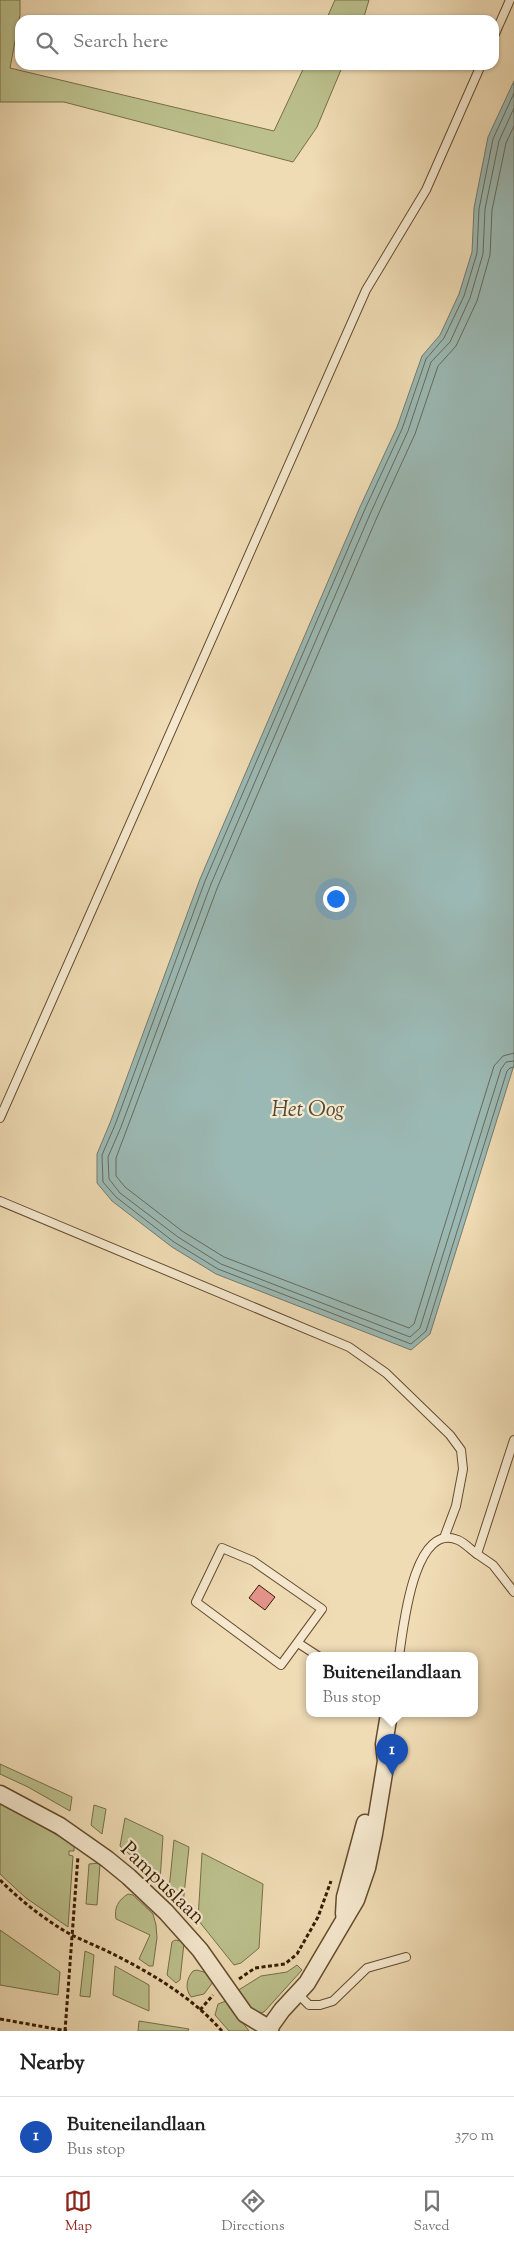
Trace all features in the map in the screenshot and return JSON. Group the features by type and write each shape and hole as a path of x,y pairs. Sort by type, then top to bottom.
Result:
{"street":[{"path":"269,2030 282,2010 307,1983 333,1940 343,1918 356,1900 372,1847 386,1761 384,1744 388,1717"},
{"name":"Pampuslaan","path":"0,1794 36,1812 84,1842 129,1877 166,1912 200,1950 245,2014 269,2030"}],"lane":[{"path":"499,25 510,0"},
{"path":"0,1118 366,290 426,190 479,70"},
{"path":"0,1201 349,1347 386,1373 450,1435 461,1450 463,1470 456,1506 444,1538"},
{"path":"477,1554 514,1440"},
{"path":"400,1652 411,1585 423,1557 436,1542 444,1538 458,1540 492,1565 514,1592"},
{"path":"222,1548 252,1561 322,1609 298,1643 281,1666 196,1602 222,1548"},
{"path":"298,1643 312,1652"},
{"path":"297,1993 309,2005 320,2005 333,2001 367,1968 406,1957"}],"path":[{"path":"0,2019 66,2031 78,1850 84,1842"},
{"path":"200,2010 212,1996 256,1968 285,1964 297,1954 318,1917 333,1876"},
{"path":"0,1880 32,1909 72,1935 146,1972 200,2010 222,2031"}],"green space":[{"path":"0,0 20,0 20,15 15,15 15,42 10,68 274,131 303,70 341,70 317,127 293,162 64,102 0,102"},
{"path":"335,0 369,0 364,15 328,15"},
{"path":"0,1764 72,1797 70,1811 28,1787 0,1774"},
{"path":"0,1802 74,1845 74,1851 69,1851 69,1855 73,1856 68,1927 26,1898 0,1874"},
{"path":"94,1805 106,1809 102,1834 91,1825"},
{"path":"125,1818 163,1836 160,1881 120,1846"},
{"path":"174,1840 189,1847 183,1904 169,1889"},
{"path":"202,1853 263,1884 259,1948 241,1963 234,1965 198,1920"},
{"path":"99,1863 97,1905 86,1904 89,1864"},
{"path":"128,1894 133,1895 153,1914 157,1938 153,1966 149,1966 139,1959 150,1935 116,1919 118,1905"},
{"path":"0,1930 60,1972 58,1995 0,1985"},
{"path":"175,1940 184,1943 180,1980 176,1983 167,1975 172,1942"},
{"path":"85,1951 94,1955 90,1997 80,1996"},
{"path":"297,1965 302,1970 264,2012 251,2010 237,1991 261,1976 287,1972"},
{"path":"115,1966 149,1985 149,2011 113,1995"},
{"path":"197,1970 207,1973 213,1982 204,1994 191,1997 187,1987 188,1981 193,1971"},
{"path":"226,2001 249,2031 229,2031 215,2015 218,2004"},
{"path":"139,2021 189,2029 188,2031 138,2031"}],"water":[{"name":"Het Oog","path":"514,81 514,1065 430,1334 411,1350 216,1274 172,1247 112,1201 97,1183 97,1154 200,879 360,507 397,427 422,356 440,335 459,294 472,252 474,208 488,137"}],"building":[{"path":"259,1585 275,1597 265,1610 249,1598"}],"place":[{"name":"Buiteneilandlaan","path":"392,1775"}]}
